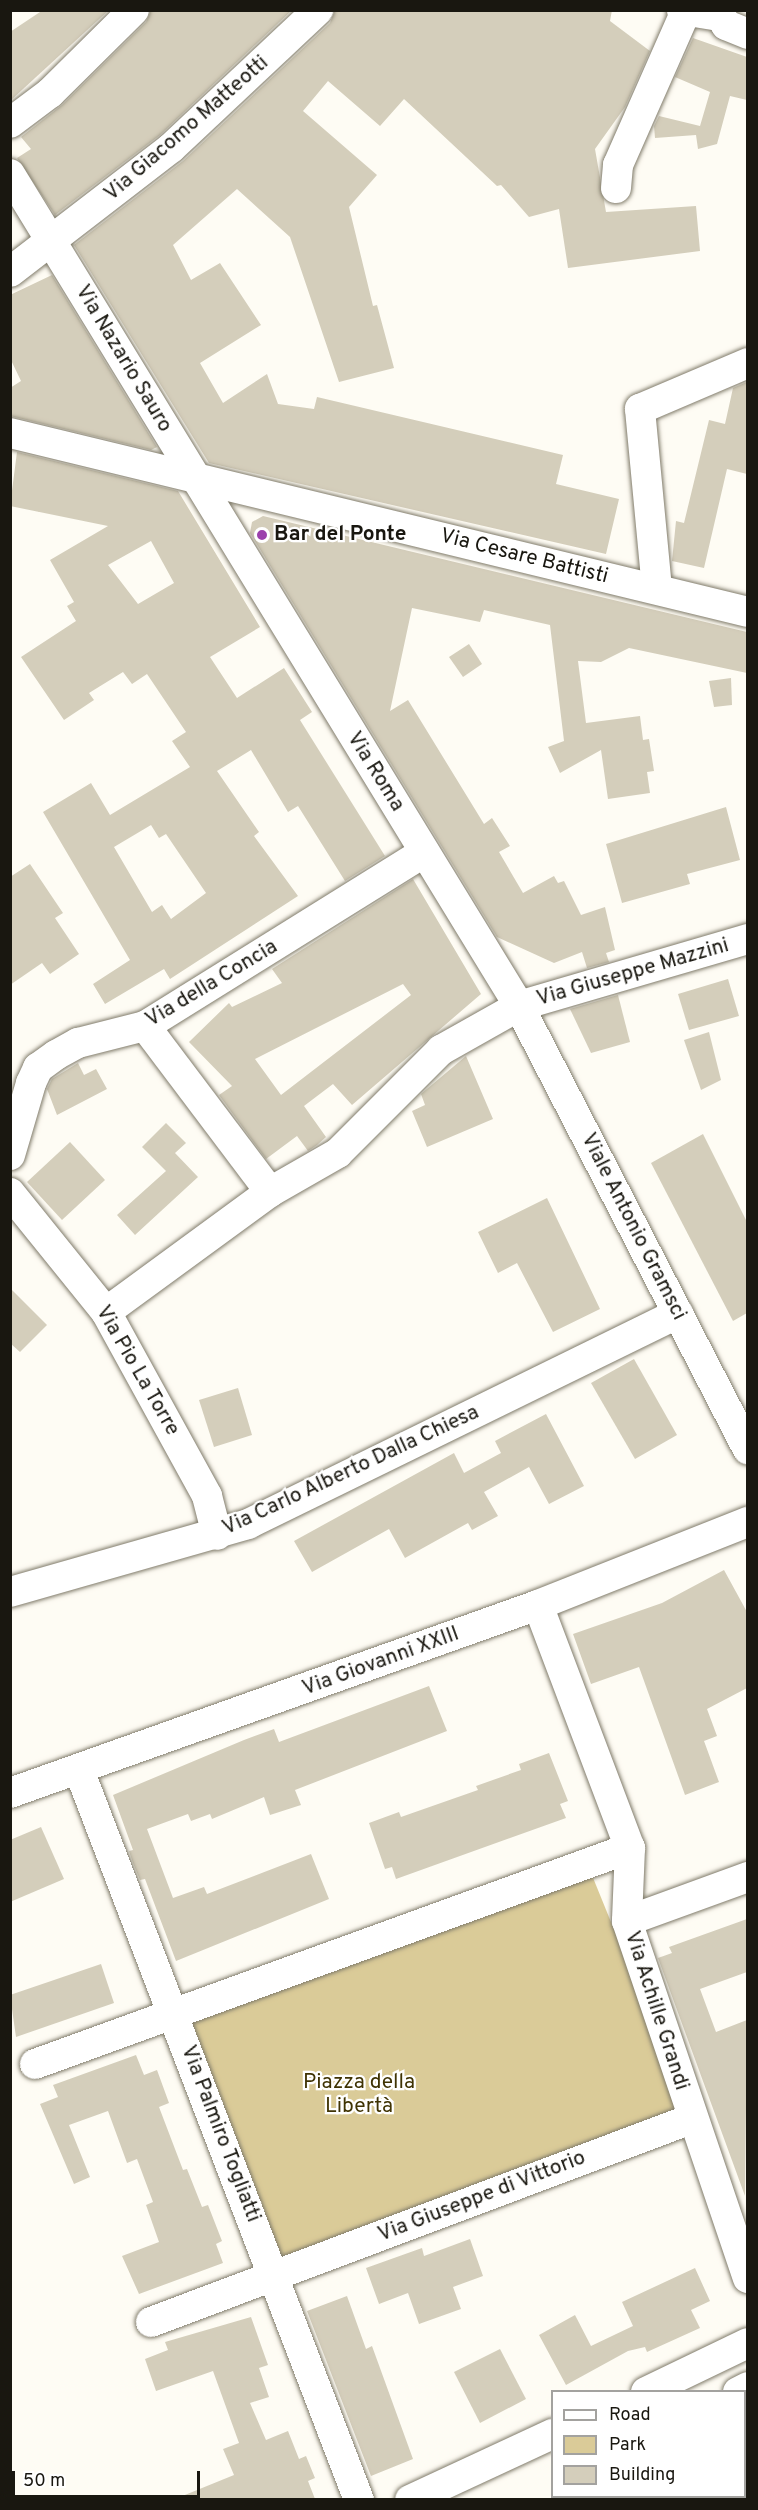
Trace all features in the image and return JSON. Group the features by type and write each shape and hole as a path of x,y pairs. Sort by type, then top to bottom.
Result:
{"street":[{"path":"10,123 50,93 134,10"},
{"name":"Via Giacomo Matteotti","path":"10,272 51,238 76,226 171,148 318,10"},
{"path":"616,188 618,165 684,12 721,13 726,25 747,34"},
{"name":"Via Nazario Sauro","path":"10,174 51,238 194,480"},
{"path":"10,187 38,237 10,256"},
{"path":"657,590 640,409 747,363"},
{"name":"Via Cesare Battisti","path":"10,434 194,480 262,493 747,612"},
{"name":"Via Roma","path":"194,480 519,1006"},
{"path":"230,538 229,524 238,505 262,493"},
{"name":"Via della Concia","path":"10,1155 38,1068 78,1043 145,1026 424,852"},
{"name":"Via Giuseppe Mazzini","path":"106,1312 270,1192 338,1153 441,1050 519,1006 747,939"},
{"name":"Viale Antonio Gramsci","path":"519,1006 747,1449"},
{"path":"145,1026 270,1192"},
{"name":"Via Pio La Torre","path":"10,1192 106,1312 207,1496 217,1535"},
{"name":"Via Carlo Alberto Dalla Chiesa","path":"10,1592 217,1535 248,1524 678,1313"},
{"name":"Via Giovanni XXIII","path":"10,1793 80,1770 538,1605 747,1522"},
{"name":"Via Achille Grandi","path":"538,1605 630,1848 627,1921 690,2119 747,2278"},
{"name":"Via Palmiro Togliatti","path":"80,1770 359,2499"},
{"path":"35,2064 630,1848"},
{"path":"627,1921 747,1877"},
{"name":"Via Giuseppe di Vittorio","path":"151,2322 690,2119"},
{"path":"651,2390 696,2381 747,2343"},
{"path":"410,2499 551,2434"}],"green space":[{"name":"Piazza della Libertà","path":"587,1863 691,2119 273,2276 174,2013"}],"building":[{"path":"43,10 109,10 10,101 10,32"},
{"path":"151,10 292,10 160,135 55,215 17,158 31,149 21,137 62,105 146,22"},
{"path":"335,10 612,10 610,21 650,51 625,107 595,149 606,212 696,206 700,251 568,268 559,209 529,217 501,185 497,186 404,99 380,126 328,81 303,111 377,175 349,207 373,306 377,305 394,368 339,382 290,237 237,189 173,245 191,280 220,263 261,325 200,363 223,403 267,374 278,404 314,409 317,397 563,455 556,484 619,499 606,554 209,463 74,245 183,161 330,23"},
{"path":"693,38 747,57 747,100 730,96 717,144 698,149 696,135 655,138 654,126 659,116 700,126 710,92 675,77"},
{"path":"52,275 157,447 151,450 10,416 10,388 21,381 10,358 10,295"},
{"path":"747,382 747,474 727,469 704,568 672,561 676,521 684,523 709,420 725,424 733,388"},
{"path":"17,452 178,491 260,627 210,657 237,698 284,668 312,712 300,720 385,856 345,881 298,806 288,812 251,750 217,771 259,832 254,836 298,896 170,979 164,969 105,1004 93,984 130,960 43,812 91,783 110,815 190,767 172,741 186,732 147,674 132,684 123,672 89,693 94,700 64,720 21,657 76,621 67,606 74,602 50,560 108,526 10,506","holes":["151,541 174,583 138,604 108,565","151,825 159,838 166,834 206,893 171,919 162,905 152,912 114,847"]},
{"path":"263,516 747,632 747,673 629,648 601,662 578,661 586,723 640,716 643,740 649,739 654,771 647,772 650,793 608,799 601,750 560,773 548,747 564,741 550,625 484,610 480,622 412,608 390,711 408,700 484,824 492,818 510,846 499,852 523,893 554,876 558,883 564,881 581,915 605,907 615,950 606,953 609,962 587,968 582,952 554,963 497,937 250,533 252,522"},
{"path":"469,644 482,664 463,677 449,657"},
{"path":"731,678 732,705 714,707 709,681"},
{"path":"726,807 740,860 687,874 690,884 622,903 606,844"},
{"path":"30,864 63,913 55,918 79,954 50,974 42,963 10,985 10,877"},
{"path":"413,879 481,994 352,1105 333,1084 304,1106 326,1137 317,1145 308,1151 297,1136 266,1159 219,1095 232,1086 189,1042 229,1003 232,1007 282,983 272,969","holes":["403,984 411,995 281,1095 255,1059"]},
{"path":"728,979 739,1016 689,1030 678,994"},
{"path":"618,995 630,1042 591,1053 570,1009"},
{"path":"709,1032 721,1080 701,1090 684,1040"},
{"path":"466,1056 493,1119 427,1147 412,1111 425,1105 421,1094"},
{"path":"78,1063 84,1075 96,1069 107,1089 57,1115 47,1089 52,1079"},
{"path":"166,1123 186,1143 175,1153 198,1177 135,1235 117,1215 166,1171 142,1147"},
{"path":"703,1134 747,1222 747,1313 733,1321 651,1163"},
{"path":"70,1142 105,1180 62,1220 27,1182"},
{"path":"547,1198 600,1309 553,1332 517,1263 498,1273 478,1232"},
{"path":"10,1288 47,1325 20,1352 10,1343"},
{"path":"634,1359 677,1435 635,1459 591,1383"},
{"path":"238,1388 252,1435 214,1447 199,1400"},
{"path":"546,1414 584,1486 549,1504 529,1467 484,1492 498,1516 472,1530 468,1523 405,1558 389,1529 312,1572 294,1541 454,1453 464,1473 501,1453 495,1441"},
{"path":"724,1570 747,1612 747,1688 707,1709 717,1736 704,1741 719,1782 685,1795 639,1667 591,1684 573,1634 662,1603"},
{"path":"429,1686 447,1731 295,1790 301,1805 270,1815 264,1797 212,1819 210,1814 191,1821 188,1814 147,1829 173,1898 204,1887 207,1894 311,1854 329,1899 176,1961 145,1879 140,1880 133,1863 129,1851 133,1850 113,1795 274,1729 279,1742"},
{"path":"549,1753 568,1801 560,1804 566,1818 396,1879 392,1867 385,1869 369,1823 399,1812 401,1817 478,1790 476,1786 521,1770 519,1764"},
{"path":"41,1827 64,1879 10,1902 10,1840"},
{"path":"747,1919 747,1972 700,1989 716,2032 747,2020 745,2196 658,1958 672,1953 669,1947"},
{"path":"101,1964 114,2003 16,2037 10,1995"},
{"path":"136,2055 144,2075 157,2070 169,2103 159,2107 183,2170 187,2169 202,2207 208,2205 222,2241 216,2244 223,2263 139,2294 122,2256 159,2242 146,2205 153,2202 137,2159 127,2163 108,2111 69,2125 90,2177 74,2184 40,2104 58,2097 53,2085"},
{"path":"470,2239 483,2276 453,2287 461,2309 419,2324 408,2293 379,2304 366,2268 422,2248 424,2256"},
{"path":"695,2268 710,2301 691,2310 700,2328 647,2352 645,2347 628,2351 566,2385 539,2335 575,2315 591,2346 633,2326 622,2302"},
{"path":"347,2296 366,2349 372,2346 413,2459 371,2476 307,2311"},
{"path":"251,2317 268,2365 259,2368 269,2397 250,2403 266,2440 288,2431 299,2459 306,2456 315,2478 308,2481 315,2499 175,2499 234,2475 223,2449 239,2443 213,2371 156,2391 145,2359 168,2350 165,2342"},
{"path":"500,2349 526,2399 480,2423 454,2372"}],"place":[{"name":"Bar del Ponte","path":"262,535"}]}
